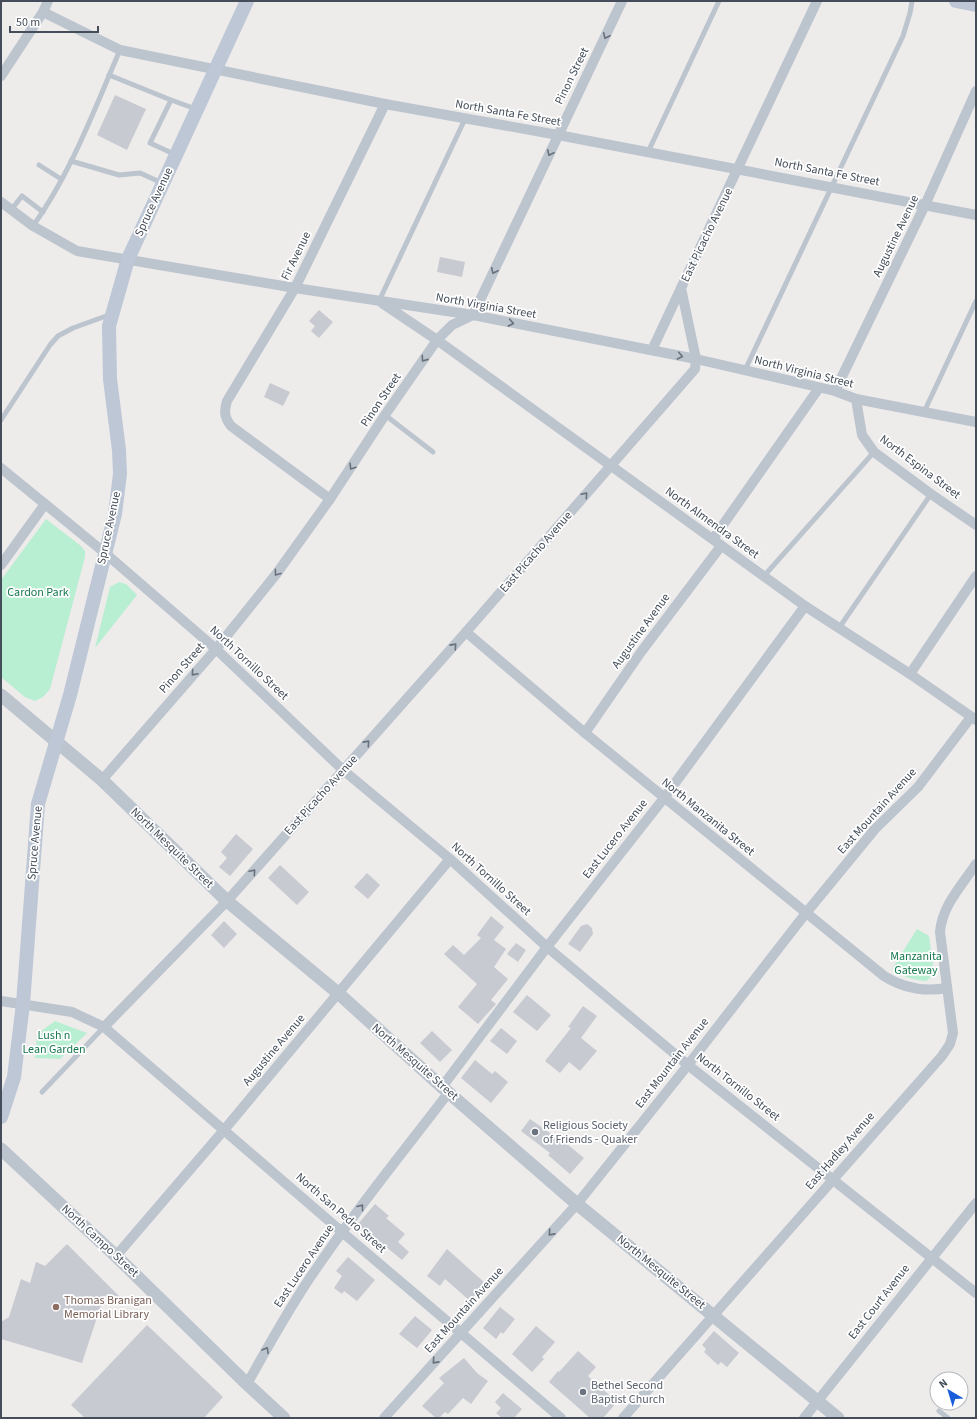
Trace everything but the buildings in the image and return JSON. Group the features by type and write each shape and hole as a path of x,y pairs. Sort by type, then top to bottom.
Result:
{"main road":[{"name":"Spruce Avenue","path":"23,1004 38,804 70,695 115,514 120,474 119,450 110,379 109,326 128,259 246,1"},
{"path":"956,1 976,5"},
{"path":"1,1117 14,1077 23,1004"}],"street":[{"path":"1,76 43,12 48,1"},
{"name":"Pinon Street","path":"102,780 216,649 277,574 330,499 385,415 437,340 452,325 473,315 622,1"},
{"name":"East Picacho Avenue","path":"104,1027 227,901 466,632 695,369 696,359 681,288 739,169 817,1"},
{"name":"North Santa Fe Street","path":"43,12 120,50 384,104 558,135 976,214"},
{"name":"Augustine Avenue","path":"835,391 925,204 976,91"},
{"name":"Fir Avenue","path":"330,499 231,426 226,420 224,414 227,401 295,288 384,104"},
{"name":"North Virginia Street","path":"1,202 33,226 77,250 295,288 473,315 696,359 835,391 856,399 976,422"},
{"path":"652,350 681,288"},
{"name":"North Almendra Street","path":"379,301 437,340 805,606 974,716"},
{"name":"Augustine Avenue","path":"585,733 717,542 819,388"},
{"name":"North Espina Street","path":"856,399 862,435 874,452 976,525"},
{"name":"North Tornillo Street","path":"1,468 105,553 216,649 343,770 450,860 547,947 688,1064 976,1293"},
{"path":"1,565 45,504"},
{"path":"910,674 976,576"},
{"name":"East Lucero Avenue","path":"247,1384 292,1305 342,1232 446,1090 547,947 664,798 805,606"},
{"name":"North Manzanita Street","path":"466,632 585,733 884,976 895,983 906,987 936,990 947,988"},
{"name":"North Mesquite Street","path":"1,695 102,780 227,901 338,993 446,1090 577,1204 838,1418"},
{"name":"East Mountain Avenue","path":"384,1418 577,1204 806,913 876,829 918,787 974,716"},
{"name":"Augustine Avenue","path":"116,1256 224,1130 450,860"},
{"name":"East Hadley Avenue","path":"623,1418 942,1056 950,1044 953,1033 940,924 942,915 946,908 976,864"},
{"path":"1,1001 72,1012 104,1027"},
{"name":"North San Pedro Street","path":"104,1027 561,1418"},
{"name":"North Campo Street","path":"1,1149 116,1256 247,1384 284,1418"},
{"name":"East Court Avenue","path":"804,1418 931,1257 976,1203"}],"lane":[{"path":"648,152 719,1"},
{"path":"745,370 903,36 912,1"},
{"path":"33,226 43,212 71,160 120,50"},
{"path":"109,75 197,109"},
{"path":"171,100 150,144 176,155"},
{"path":"379,301 465,118"},
{"path":"71,160 119,175 140,173 163,183"},
{"path":"39,165 61,179"},
{"path":"11,210 22,196 43,212"},
{"path":"924,412 976,301"},
{"path":"1,420 50,345 58,336 73,328 113,313"},
{"path":"385,415 433,452"},
{"path":"764,576 874,452"},
{"path":"839,628 931,494"},
{"name":"East Picacho Avenue","path":"42,1092 104,1027"},
{"path":"939,1411 948,1418"}],"green space":[{"name":"Cardon Park","path":"46,519 81,546 85,551 85,557 50,689 43,697 35,701 25,697 1,677 1,580"},
{"path":"119,582 126,584 137,595 95,648 110,587"},
{"name":"Manzanita Gateway","path":"917,929 929,936 934,972 926,981 908,978 892,969"},
{"name":"Lush n Lean Garden","path":"55,1021 87,1033 60,1059 35,1058 37,1034"}],"place":[{"name":"Religious Society of Friends - Quaker","path":"535,1132"},
{"name":"Thomas Branigan Memorial Library","path":"56,1307"},
{"name":"Bethel Second Baptist Church","path":"583,1392"}]}
